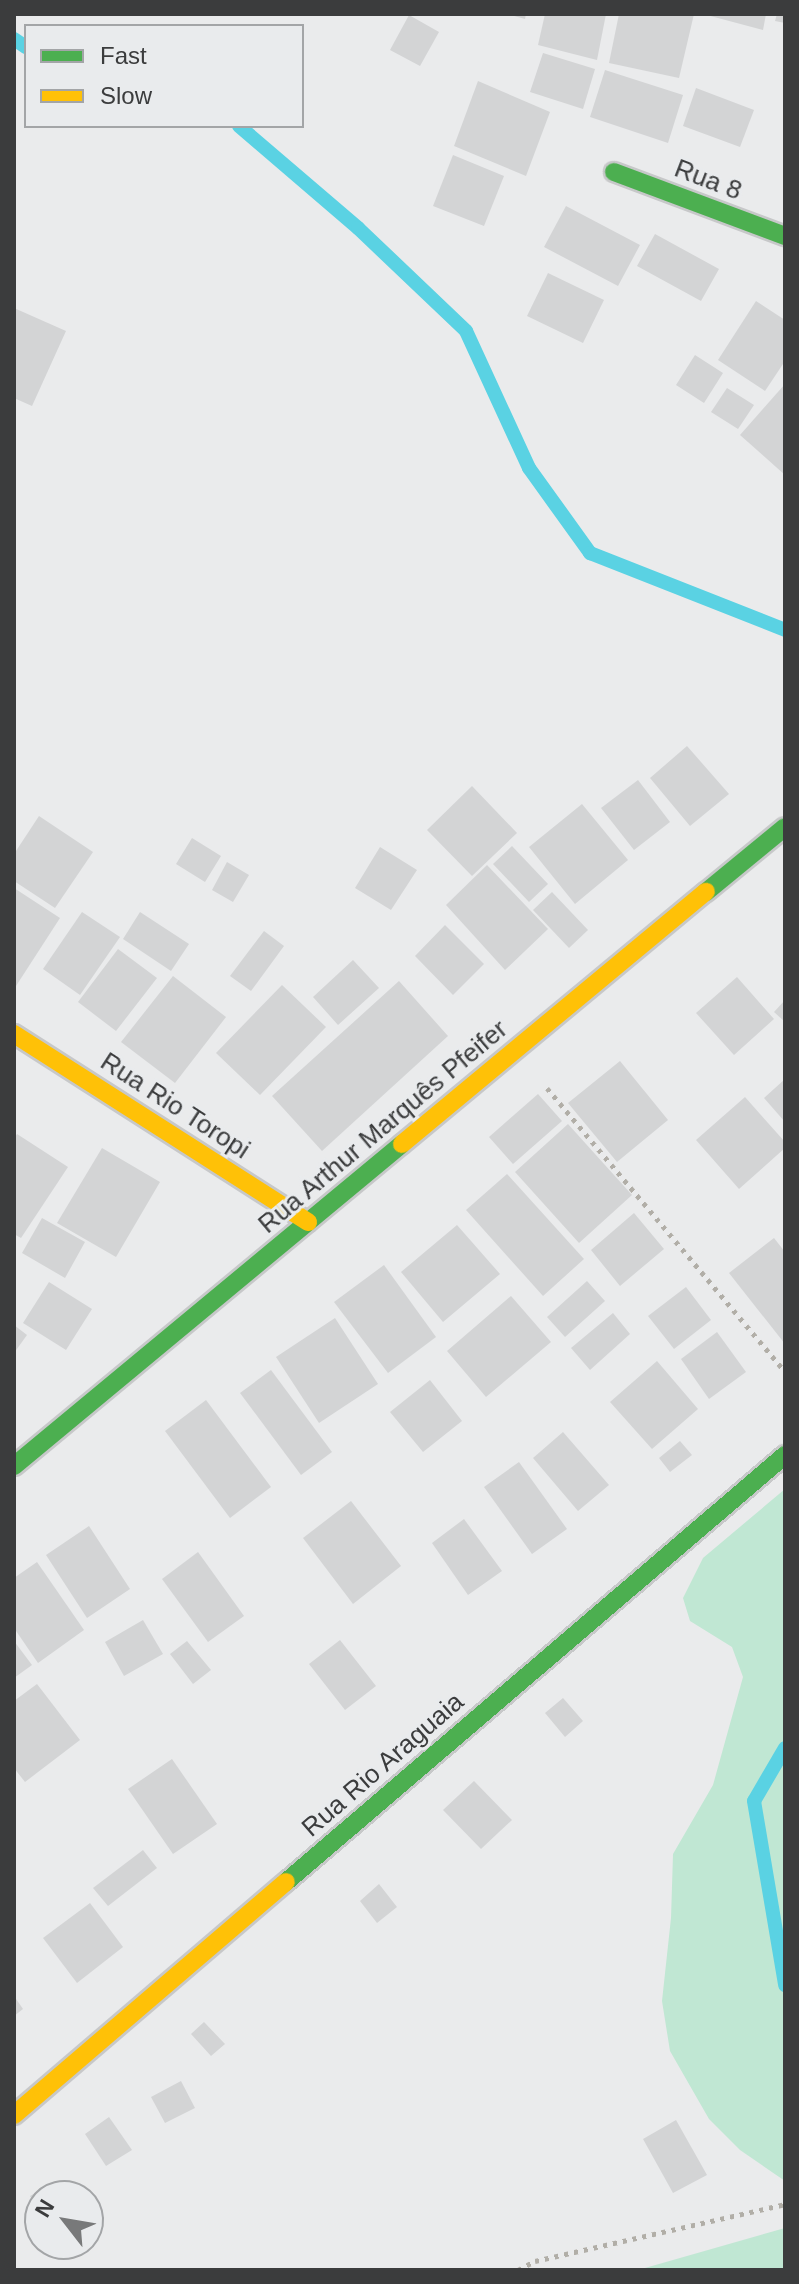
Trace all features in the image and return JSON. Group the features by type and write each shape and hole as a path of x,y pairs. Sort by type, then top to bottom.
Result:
{"street":[{"name":"Rua 8","path":"614,172 785,236"},
{"name":"Rua Arthur Marquês Pfeifer","path":"14,1466 785,827"},
{"name":"Rua Rio Toropi","path":"14,1034 308,1222"},
{"name":"Rua Rio Araguaia","path":"14,2115 785,1455"}],"path":[{"path":"516,1051 785,1372"},
{"path":"518,2270 535,2261 785,2204"}],"green space":[{"path":"785,1489 785,2181 740,2150 709,2119 670,2051 662,2001 671,1918 673,1854 713,1785 743,1677 732,1647 690,1621 683,1598 703,1558"},
{"path":"785,2228 785,2270 628,2270 645,2268"}],"building":[{"path":"507,14 526,14 525,19"},
{"path":"545,14 606,14 597,60 538,45"},
{"path":"619,14 694,14 679,78 609,63"},
{"path":"703,14 766,14 763,30"},
{"path":"777,14 785,14 785,23 775,21"},
{"path":"409,15 439,32 420,66 390,50"},
{"path":"543,53 595,69 583,109 530,92"},
{"path":"605,70 683,95 668,143 590,117"},
{"path":"478,81 550,112 526,176 454,146"},
{"path":"696,88 754,110 740,147 683,126"},
{"path":"453,155 504,176 484,226 433,206"},
{"path":"566,206 640,245 618,286 544,247"},
{"path":"655,234 719,269 701,301 637,266"},
{"path":"548,273 604,300 583,343 527,316"},
{"path":"756,301 785,320 785,361 765,391 718,360"},
{"path":"14,308 66,331 32,406 14,398"},
{"path":"695,355 723,373 704,403 676,385"},
{"path":"785,384 785,475 740,435"},
{"path":"727,388 754,405 738,429 711,412"},
{"path":"687,746 729,794 690,826 650,778"},
{"path":"638,780 670,822 634,850 601,808"},
{"path":"472,786 517,833 472,876 427,830"},
{"path":"582,804 628,860 575,904 529,847"},
{"path":"39,816 93,852 55,908 14,881 14,854"},
{"path":"192,838 221,856 205,882 176,864"},
{"path":"512,846 548,884 529,902 493,864"},
{"path":"380,847 417,870 391,910 355,888"},
{"path":"227,862 249,875 233,902 212,890"},
{"path":"487,865 548,929 505,970 446,905"},
{"path":"14,888 60,918 16,986 14,984"},
{"path":"552,892 588,930 569,948 533,910"},
{"path":"82,912 120,937 80,995 43,969"},
{"path":"140,912 189,944 171,971 123,939"},
{"path":"445,925 484,964 453,995 415,956"},
{"path":"264,931 284,946 251,991 230,976"},
{"path":"118,949 157,978 116,1031 78,1002"},
{"path":"353,960 379,988 338,1025 313,997"},
{"path":"173,976 226,1017 175,1083 121,1042"},
{"path":"737,977 774,1019 734,1055 696,1013"},
{"path":"399,981 448,1036 322,1151 272,1096"},
{"path":"282,985 326,1027 260,1095 216,1053"},
{"path":"785,1000 785,1022 774,1012"},
{"path":"620,1061 668,1120 617,1162 568,1103"},
{"path":"785,1079 785,1122 764,1098"},
{"path":"538,1094 562,1121 513,1164 489,1137"},
{"path":"745,1097 785,1142 785,1148 739,1189 696,1140"},
{"path":"568,1124 632,1195 579,1243 515,1172"},
{"path":"17,1134 68,1167 21,1238 14,1234 14,1139"},
{"path":"102,1148 160,1182 116,1257 57,1223"},
{"path":"507,1174 584,1259 543,1296 466,1210"},
{"path":"634,1213 664,1249 620,1286 591,1250"},
{"path":"42,1218 85,1242 65,1278 22,1253"},
{"path":"457,1225 500,1274 443,1322 401,1272"},
{"path":"774,1238 785,1252 785,1344 729,1273"},
{"path":"384,1265 436,1337 388,1373 334,1302"},
{"path":"587,1281 605,1301 565,1337 547,1317"},
{"path":"49,1282 92,1309 66,1350 23,1323"},
{"path":"686,1287 711,1320 674,1349 648,1316"},
{"path":"511,1296 551,1342 486,1397 447,1351"},
{"path":"613,1313 630,1334 590,1370 571,1348"},
{"path":"335,1318 378,1384 319,1423 276,1357"},
{"path":"14,1325 27,1335 14,1353"},
{"path":"717,1332 746,1372 709,1399 681,1359"},
{"path":"657,1361 698,1409 652,1449 610,1402"},
{"path":"271,1370 332,1452 301,1475 240,1393"},
{"path":"430,1380 462,1421 423,1452 390,1412"},
{"path":"206,1400 271,1487 230,1518 165,1431"},
{"path":"563,1432 609,1485 578,1511 533,1458"},
{"path":"680,1441 692,1455 670,1472 659,1458"},
{"path":"519,1462 567,1529 532,1554 484,1487"},
{"path":"351,1501 401,1566 353,1604 303,1538"},
{"path":"464,1519 502,1571 468,1595 432,1543"},
{"path":"89,1526 130,1589 87,1618 46,1555"},
{"path":"198,1552 244,1616 208,1642 162,1579"},
{"path":"37,1562 84,1630 38,1663 14,1628 14,1578"},
{"path":"143,1620 163,1654 124,1676 105,1642"},
{"path":"340,1640 376,1686 345,1710 309,1664"},
{"path":"14,1641 32,1665 14,1678"},
{"path":"187,1641 211,1670 193,1684 170,1654"},
{"path":"37,1684 80,1740 25,1782 14,1768 14,1701"},
{"path":"563,1698 583,1721 565,1737 545,1713"},
{"path":"172,1759 217,1824 173,1854 128,1789"},
{"path":"474,1781 512,1820 481,1849 443,1810"},
{"path":"143,1850 157,1868 108,1906 93,1888"},
{"path":"379,1884 397,1907 377,1923 360,1901"},
{"path":"90,1903 123,1947 77,1983 43,1938"},
{"path":"14,1996 23,2009 14,2016"},
{"path":"204,2022 225,2044 211,2056 191,2034"},
{"path":"181,2081 195,2108 165,2123 151,2097"},
{"path":"109,2117 132,2150 106,2166 85,2134"},
{"path":"676,2120 707,2175 673,2193 643,2139"}],"waterway":[{"path":"14,39 24,46"},
{"path":"241,128 358,228 466,331 529,468 590,553 785,630"},
{"path":"785,1748 754,1801 785,1985"}],"traffic: fast":[{"path":"614,172 785,236"},
{"path":"706,892 785,827"},
{"path":"14,1466 402,1144"},
{"path":"286,1882 785,1455"}],"traffic: slow":[{"path":"402,1144 706,892"},
{"path":"14,1034 308,1222"},
{"path":"14,2115 286,1882"}]}
